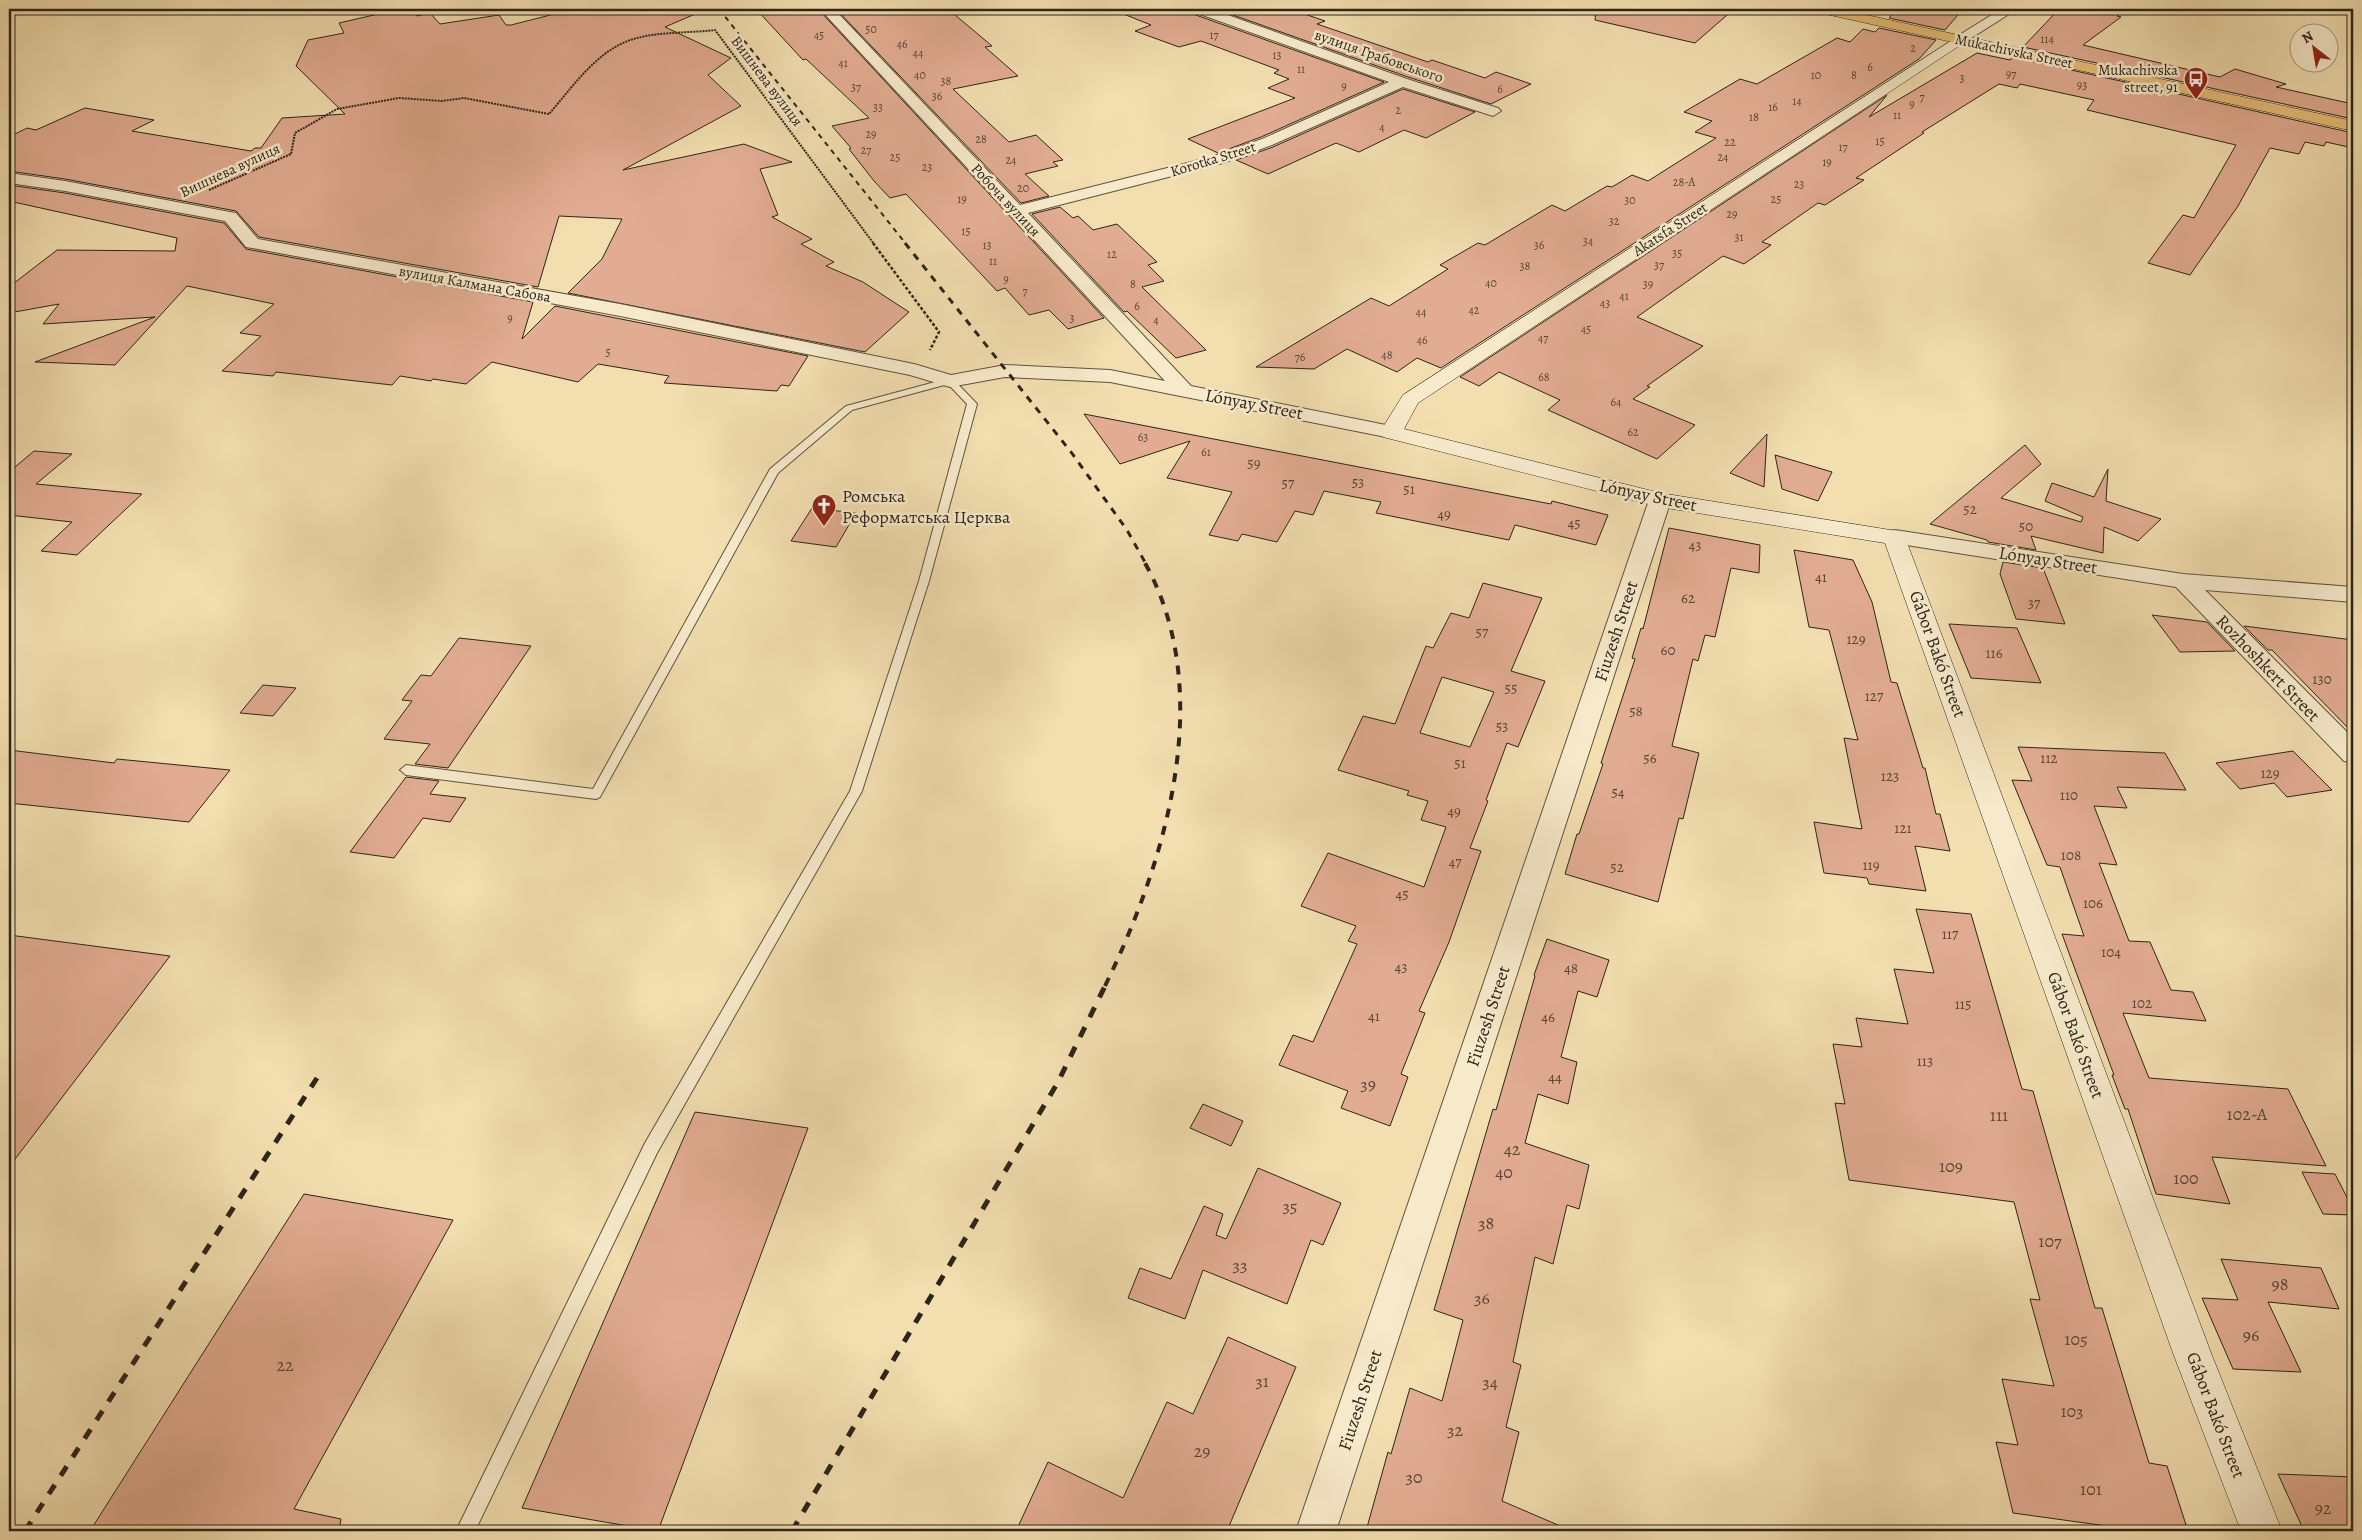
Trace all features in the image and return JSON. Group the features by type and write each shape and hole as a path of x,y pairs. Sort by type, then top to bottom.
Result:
{"highway":[{"name":"Mukachivska Street","path":"1821,9 2353,126"}],"street":[{"name":"Робоча вулиця","path":"827,9 1184,390"},
{"name":"вулиця Грабовського","path":"1199,9 1402,82 1493,111"},
{"path":"1960,39 2010,9"},
{"name":"Akatsfa Street","path":"1391,432 1410,399 1960,39"},
{"name":"Korotka Street","path":"1016,211 1217,160 1267,142 1402,82"},
{"name":"вулиця Калмана Сабова","path":"9,178 65,186 230,217 252,243 620,310 914,370 950,381"},
{"name":"Lónyay Street","path":"950,381 1005,371 1110,376 1391,432 1660,500 2183,581 2353,594"},
{"name":"Fiuzesh Street","path":"1316,1531 1660,500"},
{"name":"Gábor Bakó Street","path":"1895,537 2192,1354 2262,1531"},
{"name":"Rozhoshkert Street","path":"2183,581 2353,754"}],"lane":[{"path":"406,770 596,794 774,471 849,408 950,381 972,404 924,581 856,791 650,1148 465,1531"}],"path":[{"name":"Вишнева вулиця","path":"176,208 214,187 291,154 295,133 337,109 399,98 442,101 464,98 549,114 616,46 640,38 715,30 939,332 924,360 914,370"}],"building":[{"path":"400,9 408,9 417,16 430,13 440,24 499,15 506,25 511,25 574,9 707,9 665,27 731,58 708,75 741,106 623,170 744,144 792,162 760,169 778,215 772,217 812,239 801,244 834,262 826,266 863,282 909,312 865,352 568,293 602,259 622,219 559,216 538,287 259,237 236,211 65,179 9,171 9,137 27,128 36,130 85,108 154,120 132,131 251,151 255,148 261,148 282,118 345,114 296,66 308,40 344,33 339,23"},
{"path":"756,9 818,9 1104,318 1068,329 1049,310 1029,315 1005,288 997,291 906,194 890,198 874,181 849,149 851,148 832,126 869,118 806,59 803,60"},
{"path":"836,9 948,9 992,46 985,47 1018,76 953,89 1009,142 1036,135 1063,160 1053,162 1058,166 1025,174 1049,196 1021,203"},
{"path":"1116,9 1191,9 1193,14 1384,82 1261,137 1218,153 1188,139 1295,98 1268,88 1289,79 1274,73 1279,70 1201,41 1179,47 1135,31 1151,25 1116,11"},
{"path":"1216,9 1290,9 1325,21 1317,24 1428,62 1432,60 1485,78 1496,72 1531,84 1491,104 1408,77"},
{"path":"1596,9 1734,9 1695,43 1595,20"},
{"path":"1897,9 1963,9 1945,30 1889,18"},
{"path":"2059,9 2127,9 2117,16 2121,17 2083,45 2220,77 2235,69 2286,84 2276,87 2353,104 2353,119 2023,47"},
{"path":"1879,28 1936,40 1919,59 1441,368 1417,358 1397,372 1347,349 1314,369 1256,367 1371,298 1389,306 1448,269 1440,265 1478,243 1485,245 1552,205 1565,211 1607,186 1612,187 1632,175 1648,181 1716,138 1695,132 1712,121 1684,112 1740,79 1757,84 1837,38 1850,42 1863,29 1875,32"},
{"path":"1977,53 2010,60 2013,57 2353,133 2353,148 2326,142 2324,146 2305,142 2299,154 2270,148 2238,206 2190,275 2148,263 2183,215 2194,218 2236,145 2087,110 2094,100 2020,84 2017,88 1999,84 1922,132 1924,133 1856,178 1864,180 1825,205 1818,203 1762,242 1771,245 1744,264 1723,256 1637,317 1703,346 1647,386 1650,387 1633,399 1695,425 1657,459 1548,410 1560,400 1499,372 1479,386 1460,377 1887,95 1869,117"},
{"path":"1403,89 1475,112 1426,138 1404,130 1359,152 1336,143 1268,174 1236,160 1273,147"},
{"path":"9,185 65,193 224,223 246,249 533,302 522,339 555,306 808,356 789,386 781,385 777,391 664,383 669,376 598,364 578,382 492,362 466,384 400,376 392,385 276,372 273,376 222,371 261,336 240,333 274,304 187,286 115,365 35,362 155,317 43,324 59,304 9,313 9,287 57,250 175,251 177,238 9,201"},
{"path":"1060,207 1073,218 1078,216 1093,230 1117,224 1157,262 1148,265 1164,281 1142,287 1206,350 1176,358 1127,311 1124,312 1032,214"},
{"path":"1084,414 1551,504 1552,501 1608,515 1596,545 1515,525 1509,540 1376,513 1381,502 1324,491 1313,515 1295,511 1277,542 1242,534 1238,541 1209,535 1232,492 1167,478 1190,441 1120,464"},
{"path":"1767,434 1764,487 1730,473"},
{"path":"2025,445 2041,464 2001,498 2081,522 2083,517 2045,501 2052,483 2094,497 2108,469 2106,501 2161,519 2138,541 2104,527 2103,553 2031,536 2036,550 1988,542 1987,540 1930,524"},
{"path":"34,451 72,454 36,484 142,494 77,555 41,551 72,522 9,515 9,472"},
{"path":"1775,455 1832,472 1818,501 1782,489"},
{"name":"Ромська Реформатська Церква","path":"812,508 856,513 836,547 791,541"},
{"path":"1669,528 1760,545 1759,573 1731,568 1715,637 1705,635 1698,661 1693,659 1672,746 1699,753 1683,819 1679,818 1658,902 1565,874 1577,834 1579,834 1603,764 1601,763 1635,659 1632,658 1641,628 1643,629"},
{"path":"1794,550 1853,560 1872,602 1891,682 1897,683 1923,768 1925,768 1936,814 1940,814 1950,851 1915,846 1926,891 1869,884 1867,878 1824,873 1814,822 1862,829 1844,738 1858,740 1829,630 1809,627"},
{"path":"2003,562 2043,568 2065,624 2016,619 2000,574"},
{"path":"1483,583 1542,598 1511,671 1545,681 1518,747 1507,743 1486,800 1488,801 1470,848 1481,851 1449,942 1419,1011 1425,1013 1401,1074 1408,1077 1390,1126 1341,1108 1348,1091 1279,1065 1293,1035 1313,1042 1357,944 1348,941 1356,926 1301,906 1328,853 1424,887 1446,827 1421,820 1428,801 1407,795 1409,791 1338,770 1363,716 1395,724 1426,646 1433,648 1451,613 1469,618","holes":["1442,677 1494,692 1470,747 1420,733"]},
{"path":"2152,615 2207,622 2235,651 2180,652"},
{"path":"1949,624 2017,628 2041,683 1971,678"},
{"path":"2244,626 2353,640 2353,733 2272,650 2268,650"},
{"path":"459,638 531,646 448,768 415,764 430,744 384,739 412,701 402,700 421,675 431,676"},
{"path":"263,685 296,688 273,716 240,713"},
{"path":"2018,747 2165,753 2186,790 2117,787 2127,808 2094,806 2117,865 2099,863 2129,941 2150,942 2171,990 2193,992 2206,1021 2123,1013 2149,1078 2288,1089 2326,1166 2212,1157 2230,1204 2156,1194 2128,1109 2125,1109 2112,1075 2114,1075 2062,934 2084,936 2060,867 2047,865 2012,780 2032,781"},
{"path":"9,750 114,763 117,759 230,770 189,822 9,803"},
{"path":"2293,751 2332,790 2287,797 2274,783 2240,789 2216,763"},
{"path":"406,777 439,781 430,794 466,798 450,822 423,818 394,858 350,852"},
{"path":"1916,909 1971,914 2022,1089 2033,1091 2095,1308 2102,1308 2149,1463 2167,1466 2188,1531 2143,1531 2013,1513 1996,1442 2018,1445 2002,1379 2054,1386 2030,1299 2040,1300 2014,1202 1849,1180 1835,1103 1845,1104 1833,1044 1862,1047 1856,1018 1908,1024 1894,969 1934,973"},
{"path":"9,935 170,956 9,1167"},
{"path":"1547,939 1609,960 1597,997 1578,991 1561,1057 1577,1062 1568,1104 1538,1094 1525,1143 1589,1165 1579,1209 1567,1205 1553,1264 1535,1257 1513,1362 1521,1365 1506,1427 1519,1432 1502,1501 1572,1531 1366,1531 1388,1452 1391,1454 1410,1388 1442,1401 1463,1320 1434,1310 1493,1109 1496,1110 1534,975"},
{"path":"1203,1104 1243,1121 1231,1146 1190,1128"},
{"path":"695,1112 808,1128 658,1531 522,1508"},
{"path":"1258,1168 1341,1203 1323,1245 1311,1240 1287,1304 1203,1270 1185,1319 1128,1298 1140,1268 1171,1279 1204,1206 1223,1214 1216,1235 1226,1239"},
{"path":"2302,1172 2335,1174 2353,1209 2353,1215 2323,1214"},
{"path":"304,1194 453,1220 294,1509 341,1519 339,1531 90,1531"},
{"path":"2221,1259 2321,1268 2339,1309 2268,1302 2301,1372 2233,1369 2202,1298 2238,1300"},
{"path":"1228,1337 1296,1367 1227,1531 1016,1531 1048,1462 1123,1498 1167,1402 1193,1414"},
{"path":"2278,1474 2353,1477 2353,1531 2304,1531"}],"railway":[{"path":"719,9 906,244"},
{"path":"905,243 1071,452 1127,530 1146,564"},
{"path":"1105,986 1147,885 1163,832 1175,776 1180,721 1178,666 1166,613 1145,563"},
{"path":"792,1531 1058,1082 1106,984"},
{"path":"25,1531 317,1078"}],"place":[{"name":"Mukachivska street, 91","path":"2196,100"},
{"name":"Ромська Реформатська Церква","path":"824,527"}]}
